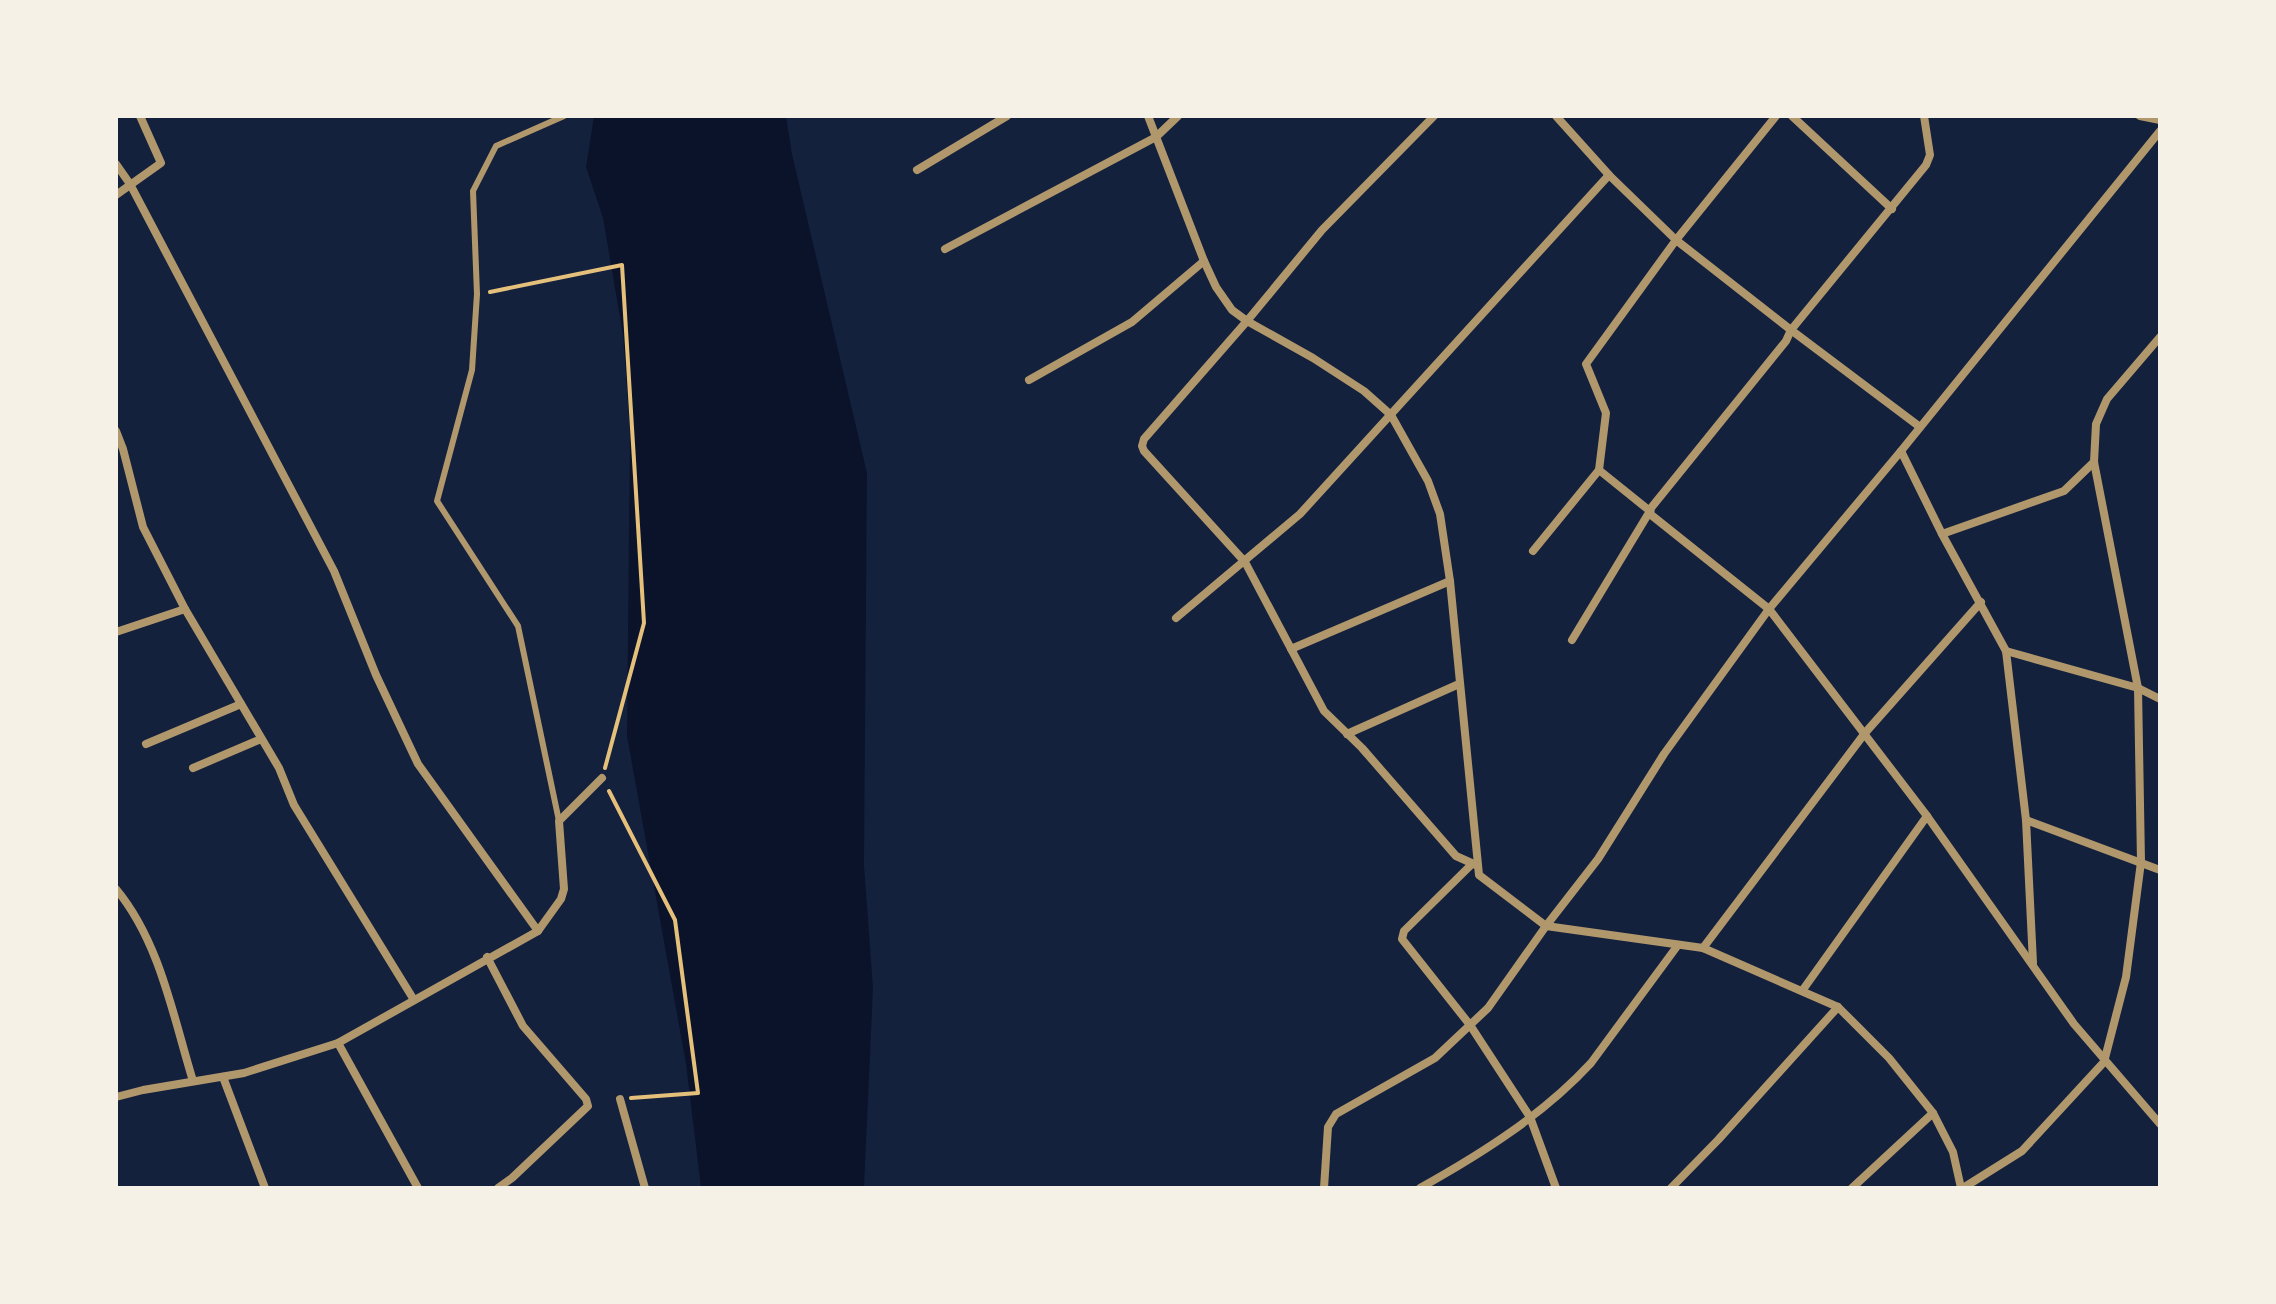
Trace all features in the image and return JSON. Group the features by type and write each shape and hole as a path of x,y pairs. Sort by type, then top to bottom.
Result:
{"street":[{"path":"116,195 158,167 161,161 140,116"},
{"path":"917,170 1007,116"},
{"path":"1148,116 1204,261 1216,287 1232,310 1351,382 1391,415 1428,481 1440,514 1450,581 1470,770 1474,864 1483,880 1546,926 1703,948 1838,1007 1889,1058 1933,1113 1953,1152 1962,1188 2022,1151 2104,1062 2126,977 2141,862 2138,688 2094,462 2096,424 2107,399 2160,337"},
{"path":"945,249 1156,137 1178,116"},
{"path":"1434,116 1322,230 1144,439 1142,446 1245,562 1324,711 1456,856 1474,864"},
{"path":"1556,116 1609,175 1676,240 1920,427"},
{"path":"1533,551 1599,470 1606,413 1586,364 1676,240 1776,116"},
{"path":"1792,116 1892,209"},
{"path":"1572,640 1650,511 1929,160 1924,116"},
{"path":"2140,116 2160,120"},
{"path":"1324,1188 1328,1127 1336,1114 1435,1058 1488,1008 1598,859 1664,754 1769,609 2160,131"},
{"path":"116,164 130,184 334,571 376,675 418,764 538,931"},
{"path":"1176,618 1300,514 1609,175"},
{"path":"1029,380 1132,322 1204,261"},
{"path":"116,431 143,527 185,609 279,768 294,805 414,1000"},
{"path":"1901,451 2006,651 2026,820 2033,964"},
{"path":"1942,534 2064,491 2094,462"},
{"path":"1599,470 1769,609 1927,816 1954,858 2104,1062 2160,1124"},
{"path":"1291,649 1450,581"},
{"path":"1703,948 1865,733 1981,602"},
{"path":"116,632 185,609"},
{"path":"2006,651 2138,688 2160,699"},
{"path":"1347,734 1459,684"},
{"path":"146,744 241,704"},
{"path":"193,768 261,739"},
{"path":"116,1097 223,1077 338,1043 538,931 561,899 564,889 559,821 602,778"},
{"path":"1802,991 1927,816"},
{"path":"2026,820 2160,870"},
{"path":"1474,864 1401,936 1470,1025 1530,1117 1556,1188"},
{"path":"116,889 130,906 146,936 193,1081"},
{"path":"1420,1188 1486,1149 1561,1094 1591,1063 1678,945"},
{"path":"487,957 523,1026 586,1099 588,1106 498,1188"},
{"path":"1671,1188 1838,1007"},
{"path":"338,1043 418,1188"},
{"path":"223,1077 265,1188"},
{"path":"620,1099 645,1188"},
{"path":"1852,1188 1933,1113"}],"lane":[{"path":"559,821 518,626 437,501 472,370 477,294 473,191 496,146 564,116"}],"path":[{"path":"477,294 622,265 644,623 602,778 675,920 698,1093 620,1099"}],"water":[{"path":"594,116 786,116 792,154 867,473 864,865 873,988 864,1188 701,1188 686,1064 627,736 630,430 623,335 603,218 586,167"}]}
